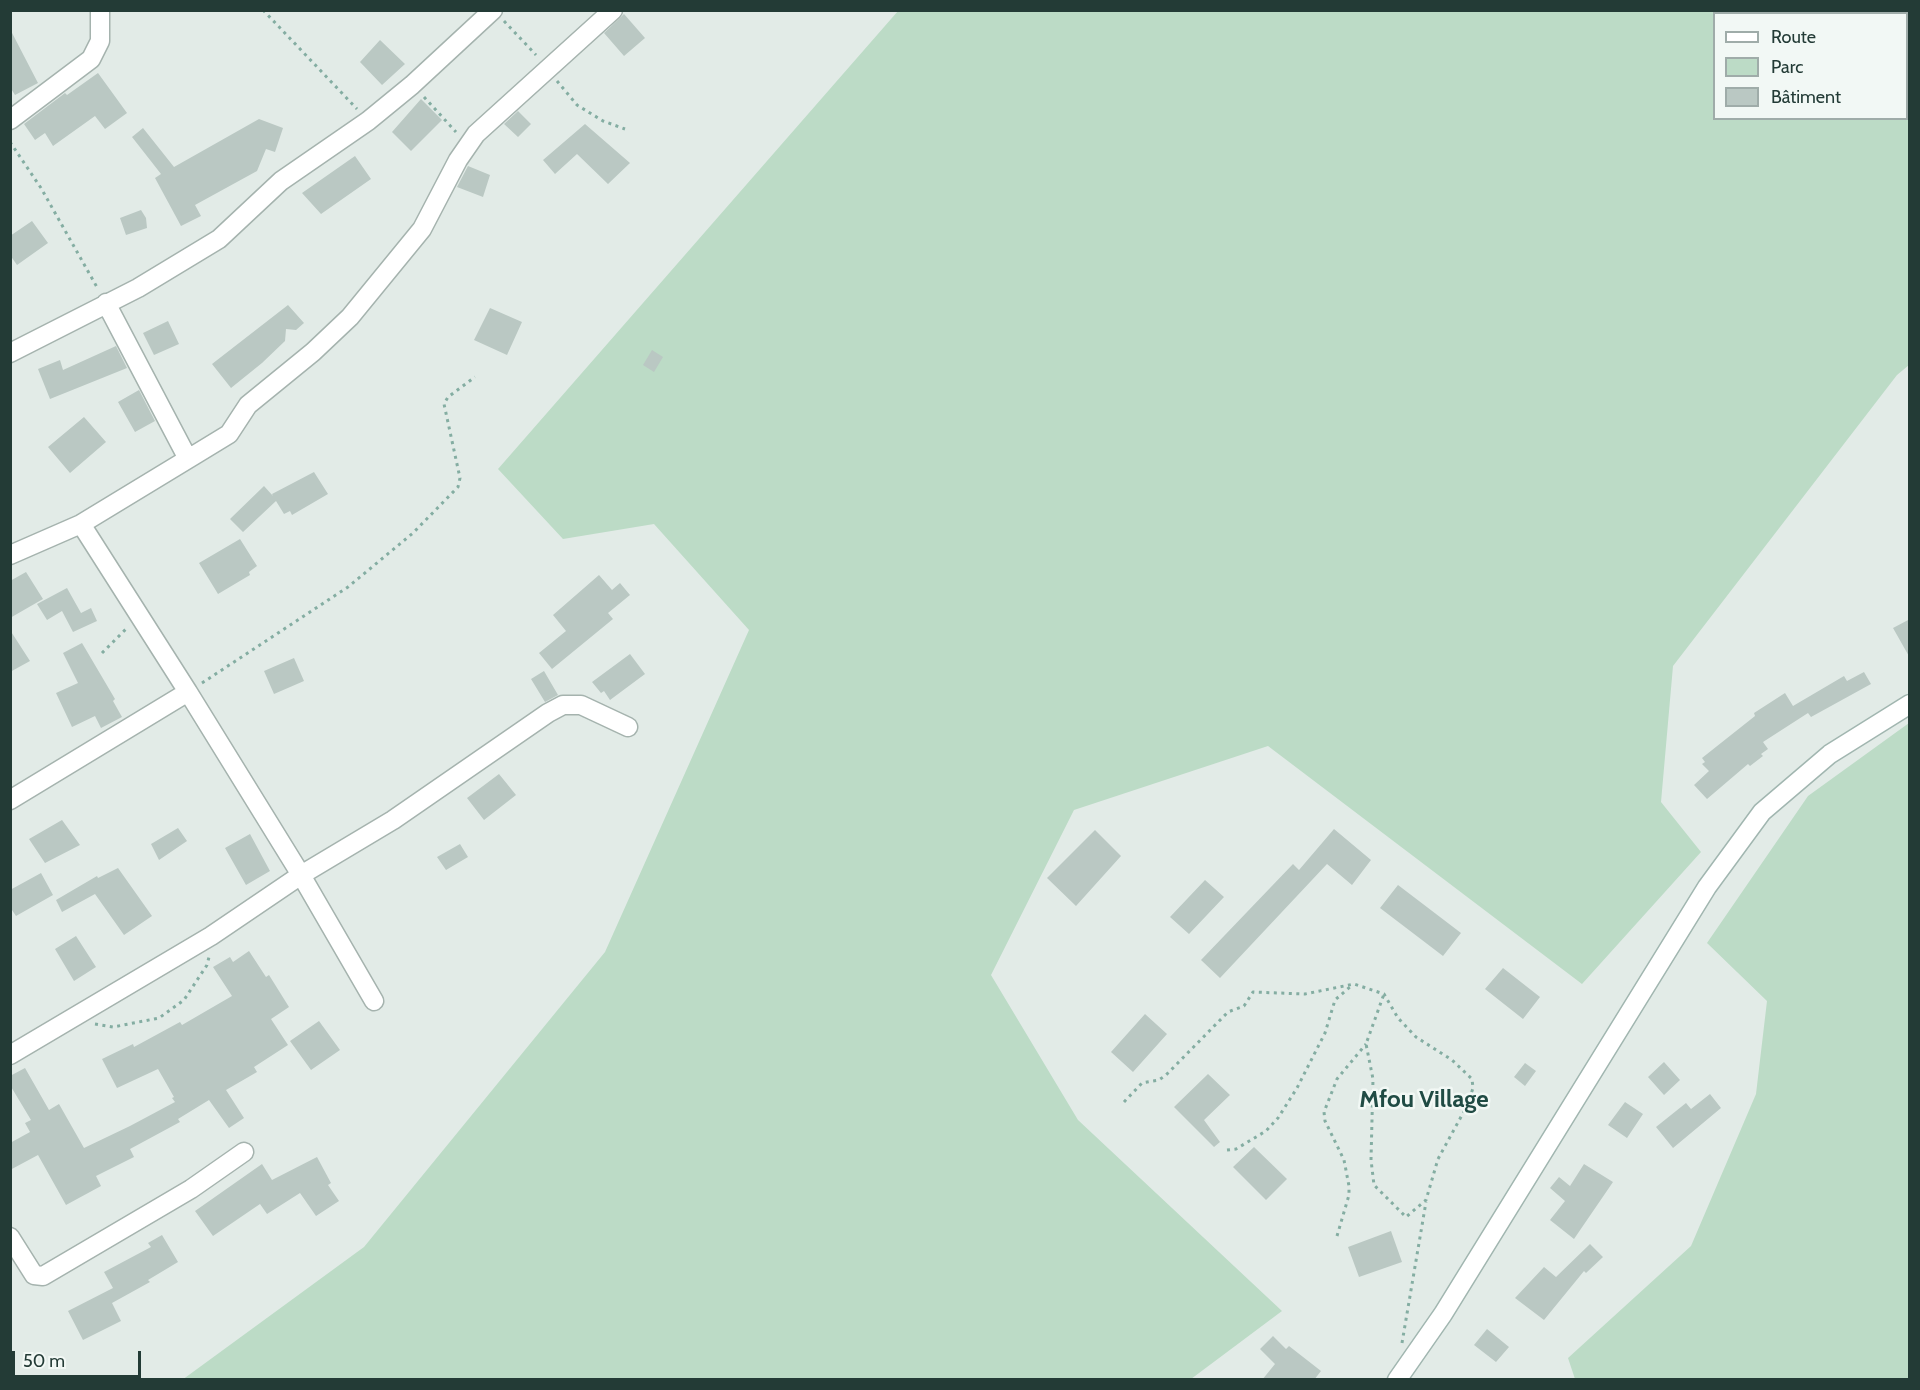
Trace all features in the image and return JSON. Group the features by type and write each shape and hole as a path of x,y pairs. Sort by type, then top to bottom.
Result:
{"street":[{"path":"10,120 91,59 100,41 100,10"},
{"path":"10,354 201,251 232,228 281,181 368,121 412,85 493,10"},
{"path":"10,555 81,524 229,434 248,405 313,352 350,317 422,229 468,143 613,10"},
{"path":"106,303 188,459"},
{"path":"81,524 140,612 301,875 374,1001"},
{"path":"10,800 188,692"},
{"path":"1397,1380 1443,1314 1707,887 1762,812 1830,754 1910,704"},
{"path":"10,1054 211,936 301,875 393,820 501,744 563,705 581,705 628,727"},
{"path":"10,1237 34,1275 43,1276 171,1201 244,1152"}],"path":[{"path":"263,10 368,121"},
{"path":"412,85 468,143"},
{"path":"10,142 41,188 106,303"},
{"path":"188,692 348,587 412,533 458,487 460,478 444,404 448,397 475,377"},
{"path":"102,653 140,612"},
{"path":"78,1015 101,1027 113,1027 159,1018 184,1000 207,965 211,936"},
{"path":"1124,1102 1142,1083 1159,1080 1228,1012 1244,1005 1254,992 1305,994 1354,984 1384,994 1398,1018 1416,1037 1452,1060 1472,1079 1473,1088 1468,1104 1438,1159 1426,1200 1402,1343 1408,1364"},
{"path":"1227,1150 1236,1149 1266,1131 1278,1118 1297,1088 1325,1033 1335,1000 1341,992 1354,984"},
{"path":"1337,1236 1349,1195 1349,1186 1344,1160 1324,1120 1324,1112 1337,1079 1366,1044 1384,994"},
{"path":"1366,1044 1373,1079 1371,1160 1374,1185 1406,1217 1426,1200"}],"green space":[{"path":"898,11 1909,11 1909,365 1897,375 1673,666 1661,802 1701,852 1582,984 1268,746 1074,810 991,975 1078,1120 1282,1311 1191,1379 182,1380 364,1247 605,952 749,630 654,524 563,539 498,469"},
{"path":"1909,723 1909,1379 1575,1379 1568,1358 1691,1246 1756,1094 1767,1001 1707,943 1808,796"}],"building":[{"path":"624,14 645,38 624,56 604,33"},
{"path":"10,29 38,83 15,95 10,87"},
{"path":"380,40 405,64 382,85 360,62"},
{"path":"98,73 127,113 105,129 95,116 53,146 45,133 35,140 24,124 65,93 67,95"},
{"path":"421,99 442,120 411,151 392,132"},
{"path":"518,111 531,124 518,137 504,124"},
{"path":"259,119 283,128 275,152 266,149 257,171 195,205 201,216 181,226 155,178 161,174 132,137 143,128 174,167"},
{"path":"585,124 630,163 608,184 577,154 555,174 543,160"},
{"path":"355,156 371,179 321,214 302,193"},
{"path":"468,166 490,175 483,197 457,187"},
{"path":"141,210 146,218 147,228 126,235 120,218"},
{"path":"32,221 48,243 17,265 10,255 10,236"},
{"path":"288,305 304,323 296,330 286,329 285,341 231,388 212,364"},
{"path":"490,308 522,322 507,355 474,340"},
{"path":"168,321 179,344 154,355 143,333"},
{"path":"116,346 127,368 50,399 38,369 60,360 63,370"},
{"path":"652,350 663,357 654,372 643,365"},
{"path":"139,390 155,421 135,432 118,402"},
{"path":"84,417 106,442 70,473 48,447"},
{"path":"314,472 328,494 292,515 290,511 284,514 276,501 243,532 230,519 264,486 273,496 272,494"},
{"path":"240,539 257,566 249,572 250,575 218,594 199,563"},
{"path":"26,572 43,599 10,618 10,581"},
{"path":"599,575 612,590 620,583 630,595 608,613 613,619 552,669 539,653 566,631 553,615"},
{"path":"67,588 81,613 91,608 97,621 73,632 62,611 47,620 37,604"},
{"path":"1910,619 1910,658 1893,628"},
{"path":"10,630 30,661 10,672"},
{"path":"82,643 115,699 113,701 122,717 101,728 95,716 72,727 56,693 78,683 63,653"},
{"path":"630,654 645,674 610,700 604,691 601,693 592,682"},
{"path":"294,658 304,681 274,694 264,671"},
{"path":"544,671 558,695 545,702 531,679"},
{"path":"1864,672 1871,684 1811,717 1808,713 1763,742 1768,749 1761,754 1763,756 1750,766 1748,764 1707,799 1694,785 1709,771 1702,764 1705,762 1702,758 1755,716 1754,713 1785,693 1793,706 1844,676 1847,681"},
{"path":"499,774 516,795 484,820 467,798"},
{"path":"62,820 80,845 45,863 29,839"},
{"path":"178,828 187,841 159,860 151,844"},
{"path":"1334,829 1371,860 1352,885 1327,864 1220,978 1201,960 1293,864 1299,870"},
{"path":"1095,830 1121,856 1076,906 1047,878"},
{"path":"250,834 270,871 246,885 225,848"},
{"path":"460,844 468,857 446,870 437,857"},
{"path":"118,868 152,916 124,935 95,894 62,912 56,900 97,876 98,878"},
{"path":"41,873 53,895 16,916 10,907 10,890"},
{"path":"1205,880 1224,897 1189,934 1170,917"},
{"path":"1398,885 1461,933 1443,956 1380,908"},
{"path":"76,936 96,967 74,981 55,949"},
{"path":"249,951 266,977 269,975 289,1007 271,1019 288,1045 254,1067 257,1072 226,1090 244,1118 229,1128 209,1100 178,1119 180,1122 130,1149 134,1157 96,1176 101,1186 66,1205 38,1155 10,1170 10,1143 30,1132 25,1123 31,1120 10,1085 10,1076 25,1068 49,1110 59,1104 84,1148 130,1126 175,1102 172,1098 174,1097 158,1069 117,1088 102,1059 133,1044 134,1047 180,1022 182,1025 232,996 213,967 230,957 233,962"},
{"path":"1503,968 1540,997 1523,1019 1485,989"},
{"path":"1145,1014 1167,1034 1133,1072 1111,1052"},
{"path":"319,1021 340,1050 311,1070 290,1041"},
{"path":"1664,1062 1680,1080 1664,1095 1648,1077"},
{"path":"1525,1063 1536,1071 1525,1086 1514,1077"},
{"path":"1208,1074 1230,1095 1204,1120 1220,1142 1214,1147 1174,1107"},
{"path":"1710,1094 1721,1108 1673,1148 1656,1127 1686,1103 1691,1109"},
{"path":"1625,1102 1643,1114 1627,1138 1608,1125"},
{"path":"1254,1147 1287,1179 1266,1200 1233,1167"},
{"path":"317,1157 331,1183 328,1185 339,1201 316,1216 300,1193 267,1214 260,1204 213,1236 195,1211 262,1164 272,1180"},
{"path":"1584,1164 1613,1182 1574,1239 1550,1220 1565,1201 1550,1188 1559,1177 1570,1186"},
{"path":"1391,1231 1402,1262 1359,1277 1348,1247"},
{"path":"162,1235 178,1262 148,1280 150,1282 112,1303 121,1321 83,1340 68,1311 113,1288 104,1272 151,1247 148,1243"},
{"path":"1590,1244 1603,1257 1586,1273 1584,1271 1544,1320 1515,1298 1544,1267 1556,1277"},
{"path":"1487,1329 1509,1347 1496,1362 1474,1345"},
{"path":"1273,1336 1286,1349 1289,1346 1321,1371 1314,1380 1262,1380 1275,1364 1260,1349"}],"district":[{"name":"Mfou Village","path":"1424,1100"}]}
